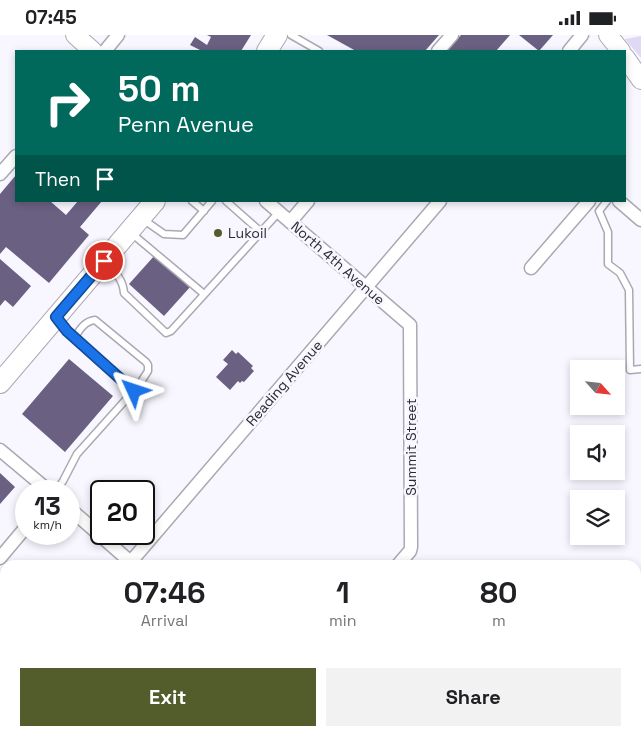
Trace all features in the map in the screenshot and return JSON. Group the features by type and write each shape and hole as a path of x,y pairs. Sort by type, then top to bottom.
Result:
{"main road":[{"path":"269,50 277,35"},
{"path":"0,383 154,202"}],"street":[{"path":"75,35 92,50"},
{"path":"107,50 118,35"},
{"path":"439,50 452,35"},
{"path":"570,50 582,35"},
{"path":"608,35 620,50"},
{"path":"626,58 641,80"},
{"path":"0,174 15,156"},
{"name":"North 4th Avenue","path":"267,202 410,325"},
{"path":"290,222 307,202"},
{"name":"Reading Avenue","path":"134,560 439,202"},
{"path":"532,269 588,202"},
{"path":"620,202 641,220"},
{"name":"Summit Street","path":"402,560 411,547 410,325"},
{"path":"0,450 36,480"},
{"path":"80,518 127,560"},
{"path":"0,558 15,540"}],"lane":[{"path":"291,35 317,50"},
{"path":"193,202 204,211"},
{"path":"135,224 164,234 183,235 211,202"},
{"path":"227,202 260,231"},
{"path":"606,202 599,211 608,232 608,264 620,273 629,290 630,369 641,369"},
{"path":"104,261 117,274 123,284 124,293 166,333 171,331 279,212"},
{"path":"135,224 204,294"},
{"path":"56,317 74,337 134,391"},
{"path":"64,480 77,454 134,391 148,371 146,362 95,320 89,321 84,325 74,337"}],"shaded area":[{"path":"641,36 641,58 625,39"}],"building":[{"path":"207,35 251,35 242,50 200,50 190,45 195,37 207,45 211,37"},
{"path":"327,35 439,35 426,50 354,50"},
{"path":"461,35 510,35 497,50 448,50"},
{"path":"519,35 553,35 538,50"},
{"path":"15,176 15,202 51,202 66,215 77,202 101,202 80,227 89,235 49,283 6,247 0,254 0,194"},
{"path":"155,255 191,286 164,316 129,284"},
{"path":"0,259 31,286 13,307 5,300 0,306"},
{"path":"232,350 236,354 238,352 253,366 251,368 254,371 244,382 240,383 238,381 230,390 216,377 228,364 223,360"},
{"path":"69,359 113,396 65,452 22,414"},
{"path":"0,473 15,487 0,504"}],"place":[{"name":"Lukoil","path":"218,233"}],"route":[{"path":"104,261 56,317 67,331 134,391"}]}
